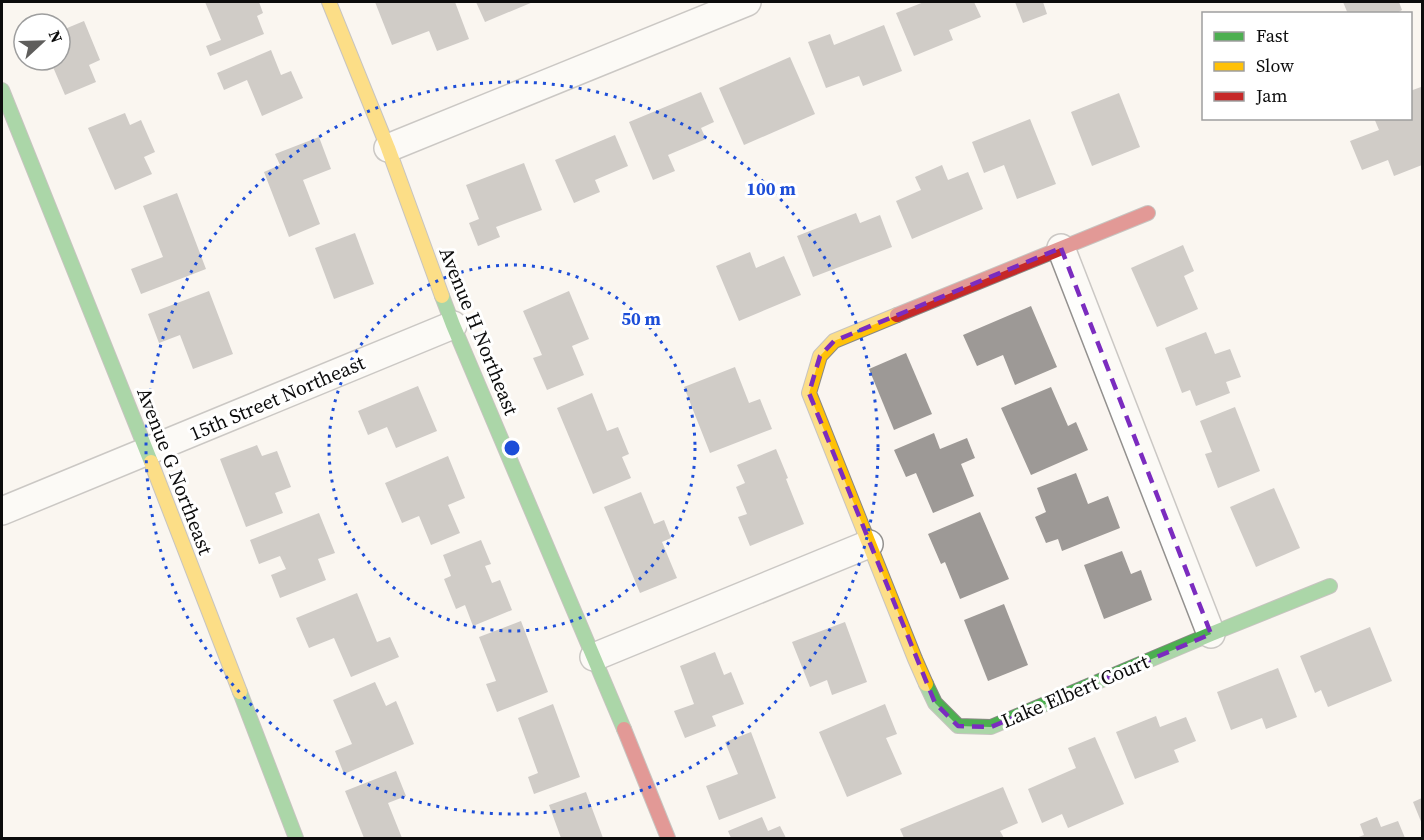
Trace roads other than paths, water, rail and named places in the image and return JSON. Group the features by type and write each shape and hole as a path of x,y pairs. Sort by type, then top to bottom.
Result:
{"street":[{"name":"Avenue H Northeast","path":"329,2 388,148 453,324 668,838"},
{"path":"388,148 747,2"},
{"name":"Avenue G Northeast","path":"2,90 147,452 296,838"},
{"name":"Lake Elbert Court","path":"1148,213 834,341 820,356 809,393 915,659 935,703 958,726 992,727 1330,586"},
{"path":"1061,248 1211,634"},
{"name":"15th Street Northeast","path":"2,511 453,324"},
{"path":"594,657 869,544"}]}
